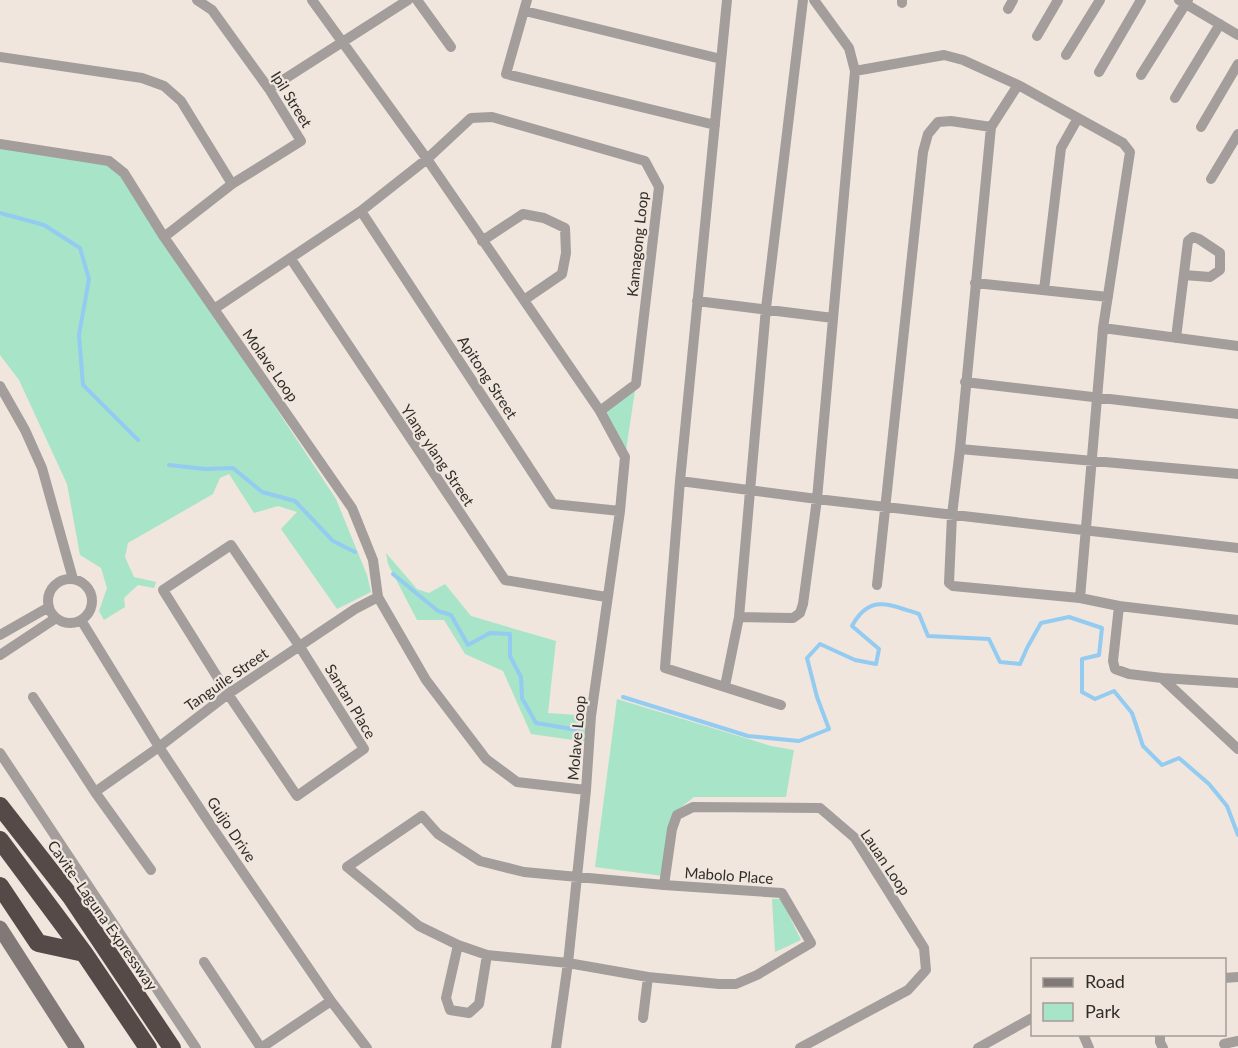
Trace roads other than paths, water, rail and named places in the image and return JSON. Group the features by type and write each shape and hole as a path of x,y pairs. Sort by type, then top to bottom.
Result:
{"highway":[{"name":"Cavite–Laguna Expressway","path":"0,806 71,897 172,1048"},
{"path":"0,840 84,953 148,1048"},
{"path":"0,886 38,943 84,953"}],"main road":[{"path":"0,928 77,1048"}],"street":[{"name":"Ipil Street","path":"164,237 232,184 301,141 269,89 212,10 197,0"},
{"name":"Molave Loop","path":"0,144 109,161 124,173 164,237 352,508 373,560 378,597 426,680 486,759 517,782 586,790 590,724 606,597 620,511 625,457 600,411 524,300 312,0"},
{"path":"269,89 408,0"},
{"path":"417,0 451,47"},
{"path":"727,0 680,481 665,668 781,705"},
{"path":"725,686 739,617 766,308 803,0"},
{"path":"739,617 793,618 800,613 817,499 855,71 849,48 814,0"},
{"path":"1037,36 1058,0"},
{"path":"1066,56 1100,0"},
{"path":"1099,72 1141,0"},
{"path":"1142,75 1184,1 1238,35"},
{"path":"715,125 506,74 526,6 722,59"},
{"path":"1175,98 1220,24"},
{"path":"855,71 944,55 963,60 1018,85 1078,118 1123,143 1130,152 1103,328 1080,598"},
{"path":"0,57 142,78 164,86 181,102 232,184"},
{"path":"1201,127 1238,64"},
{"path":"1018,85 991,127 952,515 949,583 953,586 1080,598 1119,606 1238,620"},
{"name":"Kamagong Loop","path":"214,309 361,211 426,159 471,118 492,117 645,161 659,187 636,384 600,411"},
{"path":"1044,290 1061,148 1078,118"},
{"path":"877,585 923,152 928,134 938,122 951,121 991,127"},
{"path":"1211,179 1238,134"},
{"name":"Apitong Street","path":"361,211 553,504 620,511"},
{"path":"483,241 523,214 544,218 565,228 566,253 562,274 524,300"},
{"name":"Ylang ylang Street","path":"291,259 505,580 606,597"},
{"path":"1176,338 1184,274"},
{"path":"975,283 1108,297"},
{"path":"697,301 833,318"},
{"path":"1103,328 1238,346"},
{"path":"966,382 1238,414"},
{"path":"0,386 25,430 42,468 73,579"},
{"path":"960,449 1238,474"},
{"path":"680,481 1238,548"},
{"path":"228,694 163,590 231,545 300,647"},
{"path":"66,579 73,579 87,586 92,597 89,613 81,620 68,622 56,618 49,607 50,592 54,586 66,579"},
{"name":"Tanguile Street","path":"95,792 228,694 355,609 378,597"},
{"path":"1119,606 1113,661 1115,669 1129,674 1162,678 1238,683"},
{"path":"0,635 49,607"},
{"path":"0,655 56,618"},
{"name":"Guijo Drive","path":"81,620 159,747 331,1001 367,1048"},
{"name":"Santan Place","path":"228,694 297,796 364,749 300,647"},
{"path":"1162,678 1238,749"},
{"path":"33,697 95,792 152,870"},
{"path":"0,753 196,1048"},
{"path":"556,1048 578,877 586,790"},
{"name":"Lauan Loop","path":"664,885 672,829 677,815 693,807 820,808 855,838 924,948 926,970 908,990 800,1048"},
{"name":"Mabolo Place","path":"422,816 438,834 480,861 524,872 664,885 782,893 811,943 757,975 736,984 648,977 568,963 487,955 458,945 419,926 347,867 422,816"},
{"path":"458,945 446,998 450,1010 469,1013 479,1004 487,955"},
{"path":"204,962 261,1048 331,1001"},
{"path":"643,1018 648,977"},
{"path":"978,1048 1031,1019"},
{"path":"1224,1042 1238,1041"}],"waterway":[{"path":"0,213 44,225 80,248 89,279 79,335 83,385 138,440"},
{"path":"169,465 205,469 233,468 262,492 295,501 333,541 355,552"},
{"path":"393,574 438,611 451,615 468,645 490,633 510,634 510,656 521,677 522,698 536,723 578,730"},
{"path":"623,697 748,736 799,741 829,729 817,697 807,658 820,644 855,660 876,664 879,649 852,626 859,616 873,605 889,605 919,614 928,636 989,639 1000,662 1020,664 1041,623 1069,617 1102,628 1099,655 1082,659 1082,692 1095,699 1114,691 1132,713 1143,746 1162,765 1179,758 1209,784 1227,806 1238,835"}]}
